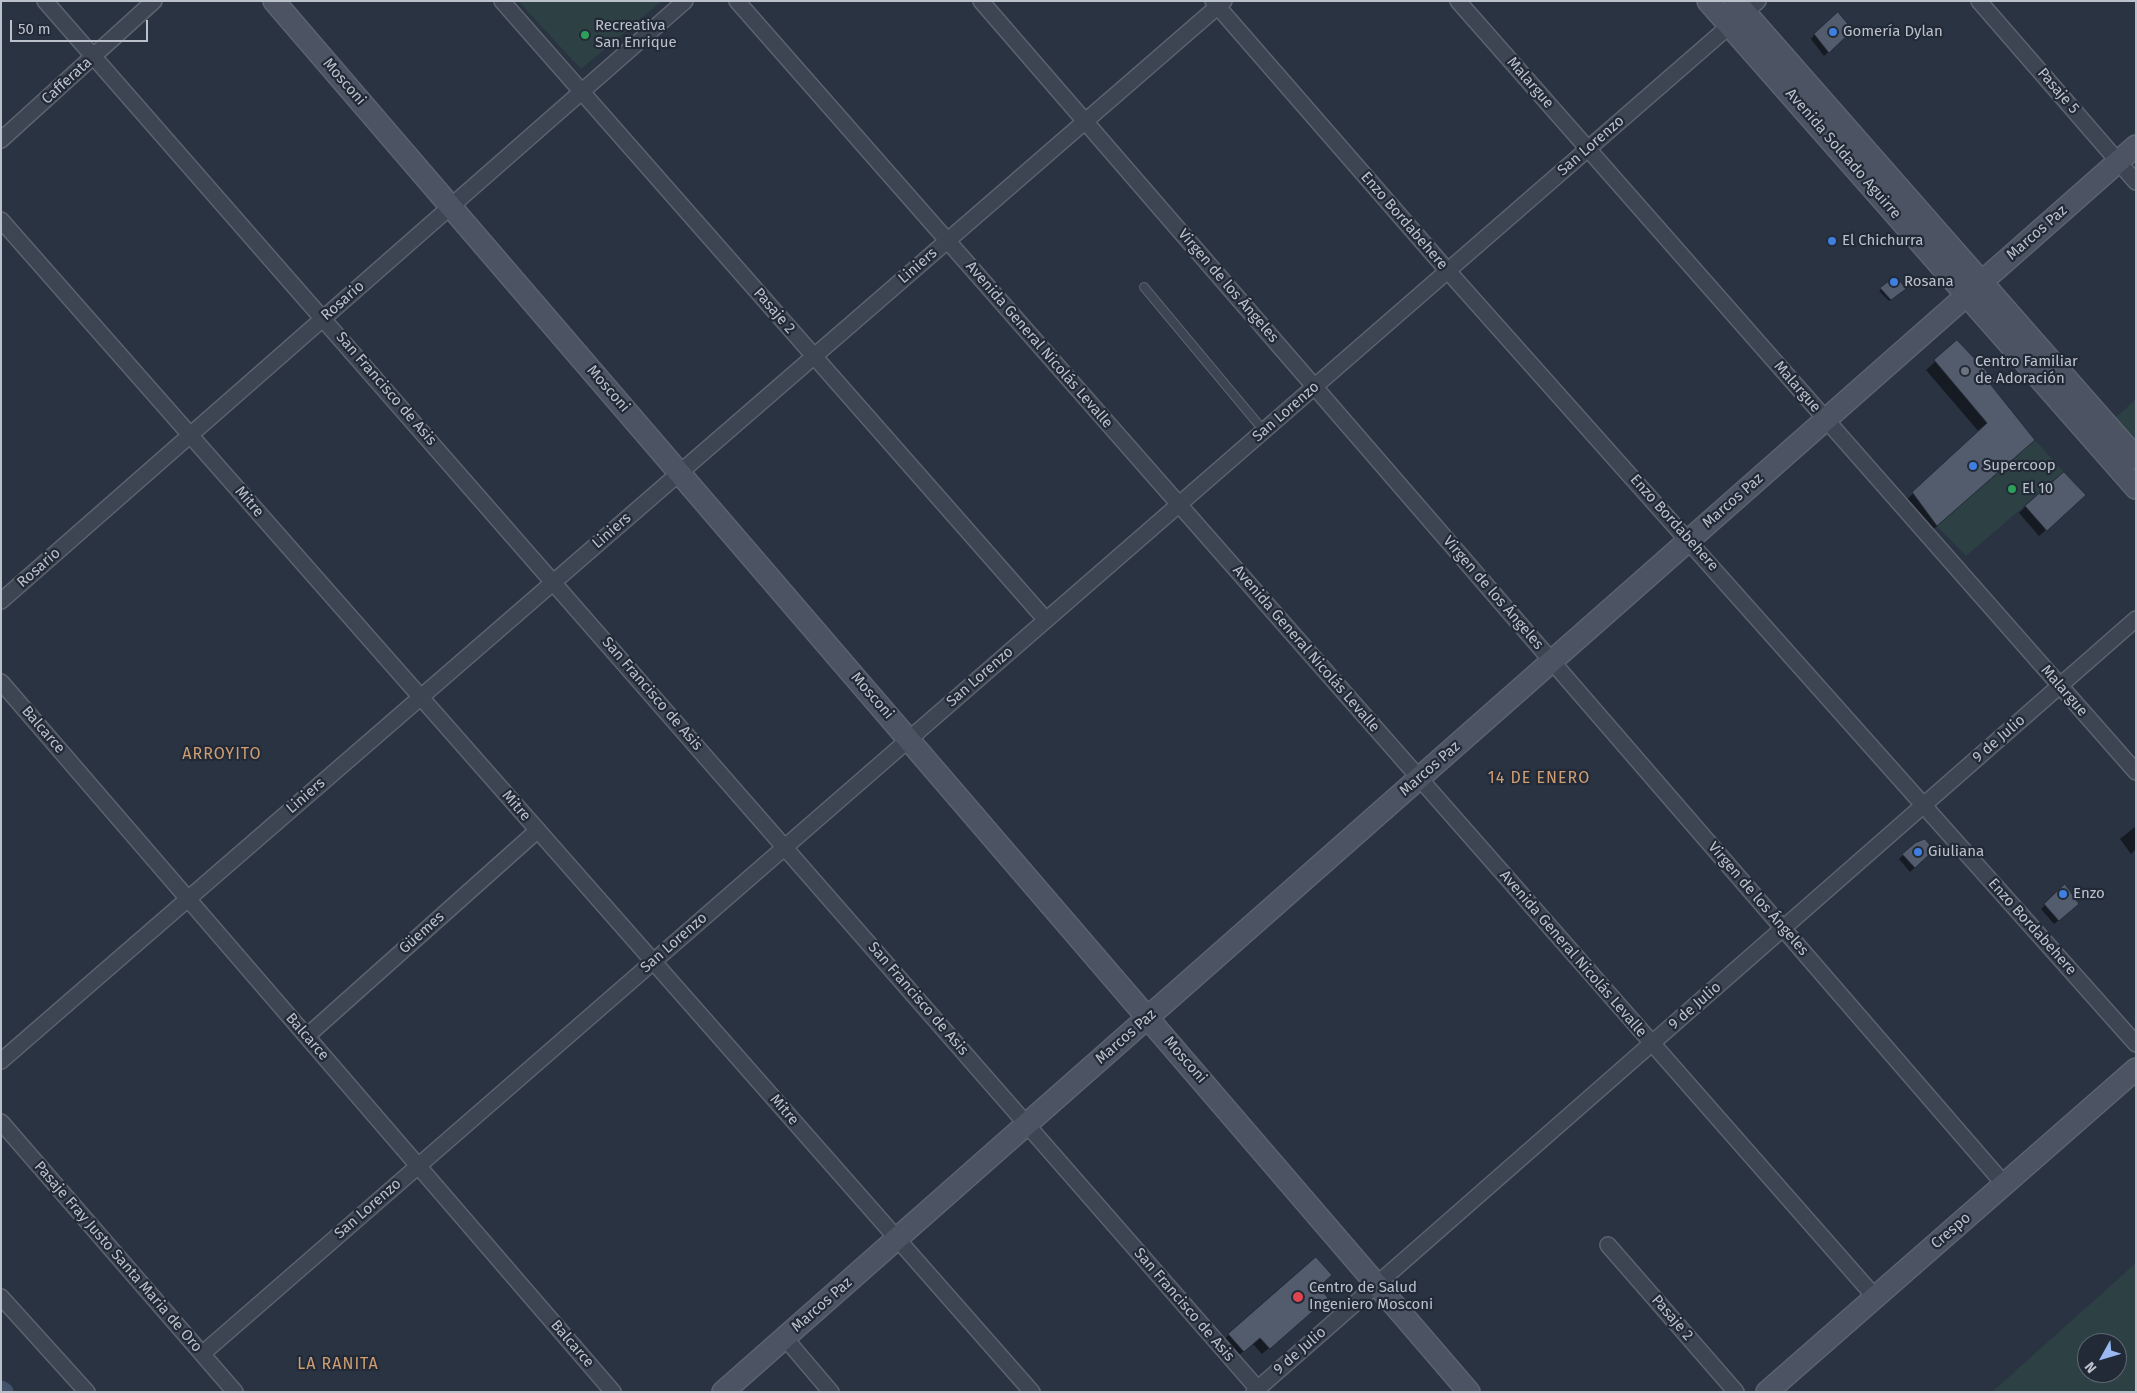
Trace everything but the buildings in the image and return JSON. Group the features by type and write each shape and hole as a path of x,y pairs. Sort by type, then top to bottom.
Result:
{"street":[{"name":"San Francisco de Asis","path":"45,1 95,55 1027,1124 1256,1390"},
{"name":"Cafferata","path":"1,140 154,1"},
{"name":"Mosconi","path":"274,1 1469,1392"},
{"name":"Pasaje 2","path":"502,1 1046,620"},
{"name":"Rosario","path":"1,601 685,1"},
{"name":"Avenida General Nicolás Levalle","path":"737,1 1875,1297"},
{"name":"Virgen de los Ángeles","path":"981,1 2004,1184"},
{"name":"Malargue","path":"1458,1 2136,772"},
{"name":"Avenida Soldado Aguirre","path":"1708,1 1742,10 1974,289 2136,488"},
{"name":"Pasaje 5","path":"1980,1 2136,182"},
{"name":"Liniers","path":"1,1061 1085,122 1218,3"},
{"name":"Enzo Bordabehere","path":"1218,3 1447,270 1690,540 2136,1044"},
{"name":"San Lorenzo","path":"202,1354 1315,387 1588,148 1742,10"},
{"name":"Marcos Paz","path":"723,1392 2136,146"},
{"name":"Mitre","path":"1,220 1032,1392"},
{"name":"Avenida Soldado Aguirre","path":"1974,289 2136,458"},
{"name":"9 de Julio","path":"1256,1390 2136,620"},
{"name":"Balcarce","path":"1,682 613,1392"},
{"name":"Güemes","path":"306,1036 538,830"},
{"name":"Crespo","path":"1766,1392 2136,1069"},
{"name":"Pasaje Fray Justo Santa Maria de Oro","path":"1,1122 234,1392"},
{"name":"Pasaje 2","path":"1608,1245 1736,1392"},
{"path":"1,1297 87,1392"},
{"path":"784,1338 831,1392"}],"lane":[{"path":"1144,287 1264,431"}],"green space":[{"name":"Recreativa San Enrique","path":"518,1 662,1 581,69"},
{"path":"2136,399 2136,444 2114,419"},
{"name":"El 10","path":"2035,440 2064,472 1966,556 1937,526"},
{"path":"2136,1263 2136,1392 1992,1392"}],"place":[{"name":"Gomería Dylan","path":"1833,32"},
{"name":"Recreativa San Enrique","path":"585,35"},
{"name":"El Chichurra","path":"1832,241"},
{"name":"Rosana","path":"1894,282"},
{"name":"Centro Familiar de Adoración","path":"1965,371"},
{"name":"Supercoop","path":"1973,466"},
{"name":"El 10","path":"2012,489"},
{"name":"Giuliana","path":"1918,852"},
{"name":"Enzo","path":"2063,894"},
{"name":"Centro de Salud Ingeniero Mosconi","path":"1298,1297"}],"district":[{"name":"ARROYITO","path":"222,755"},
{"name":"14 DE ENERO","path":"1539,779"},
{"name":"LA RANITA","path":"338,1365"}]}
